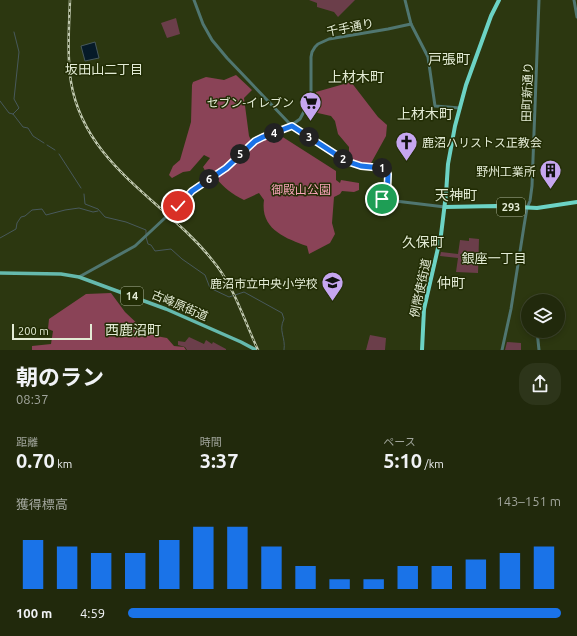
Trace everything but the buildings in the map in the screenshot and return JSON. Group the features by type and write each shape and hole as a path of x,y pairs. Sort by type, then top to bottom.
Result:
{"highway":[{"name":"例幣使街道","path":"422,350 424,309 438,253 445,207 448,164 460,108 466,85 491,16 499,0"},
{"name":"293","path":"445,207 496,206 541,208 577,202"}],"main road":[{"name":"古峰原街道","path":"0,273 61,274 79,277 166,309 256,350"}],"street":[{"path":"194,0 203,24 212,40 292,126 346,161 361,166 382,168 386,170 388,174 387,200"},
{"path":"405,0 411,24 428,57 435,106 460,108"},
{"name":"田町新通り","path":"502,350 511,309 527,208 530,200 533,174 540,0"},
{"path":"574,0 577,17"},
{"name":"千手通り","path":"292,126 300,118 309,102 311,92 311,57 312,52 318,44 333,38 388,30 411,24"},
{"path":"170,214 192,191 226,168 255,141 292,126"},
{"path":"387,200 373,204 369,200 371,196 374,195 387,200 445,207"},
{"path":"79,277 135,246 166,217"},
{"path":"538,338 539,350"}],"shaded area":[{"path":"309,0 355,0 338,17 334,12 317,7 317,3"},
{"path":"176,18 180,34 167,38 161,23"},
{"path":"469,238 479,239 478,273 456,272 458,258 440,256 441,252 458,254 460,240 469,241"},
{"path":"370,335 386,338 385,350 366,350"},
{"path":"189,337 204,344 206,340 212,344 213,342 226,350 187,350 185,347 178,345 178,341 185,342"},
{"path":"507,342 521,343 521,350 505,350"}],"green space":[{"name":"御殿山公園","path":"236,75 252,90 244,98 249,136 251,140 255,142 267,136 278,134 336,171 336,180 340,183 341,180 359,183 359,190 354,192 342,191 334,197 332,223 335,234 330,243 309,254 307,246 290,240 270,225 264,210 264,200 259,193 244,200 222,185 216,178 217,172 207,174 203,167 210,158 204,155 190,171 183,172 172,178 169,175 173,166 180,160 191,122 193,82 206,77 224,80"},
{"path":"351,82 378,117 387,125 386,136 370,165 365,165 349,158 349,147 338,134 335,121 331,116 309,111 316,92"},
{"path":"111,293 125,312 144,330 156,336 167,338 174,346 184,347 186,350 32,350 32,346 51,344 53,331 48,329 49,319 86,294"}],"water":[{"path":"95,42 99,58 85,61 81,46"}],"waterway":[{"path":"13,114 19,108 14,99 19,52 14,32"},
{"path":"0,101 9,113 13,114 23,127 28,128 33,136 44,143"},
{"path":"47,145 55,150"},
{"path":"59,154 81,188"},
{"path":"84,194 85,204 98,209 105,217 126,222 146,230 146,234"},
{"path":"0,238 16,229 17,223 21,217 25,216 32,210 42,209 46,215 79,208 93,212 98,211"},
{"path":"146,237 148,244 151,245 155,251 171,249 182,259 205,275 210,288 229,297 244,292 282,313 284,319 282,323 284,350"}],"railway":[{"path":"70,0 69,51 71,82 79,111 92,137 109,159 129,180 194,239 213,261 233,292 258,350"}],"place":[{"name":"セブン-イレブン","path":"310,122"},
{"name":"鹿沼ハリストス正教会","path":"407,162"},
{"name":"野州工業所","path":"551,190"},
{"name":"鹿沼市立中央小学校","path":"333,302"}],"district":[{"name":"戸張町","path":"449,59"},
{"name":"坂田山二丁目","path":"104,69"},
{"name":"上材木町","path":"356,77"},
{"name":"上材木町","path":"425,114"},
{"name":"天神町","path":"456,195"},
{"name":"久保町","path":"423,242"},
{"name":"銀座一丁目","path":"494,258"},
{"name":"仲町","path":"451,283"},
{"name":"西鹿沼町","path":"133,330"}],"route":[{"path":"178,206 192,191 226,168 255,141 271,133 292,126 354,165 368,168 382,168 386,170 388,173 387,200 382,199"}]}
